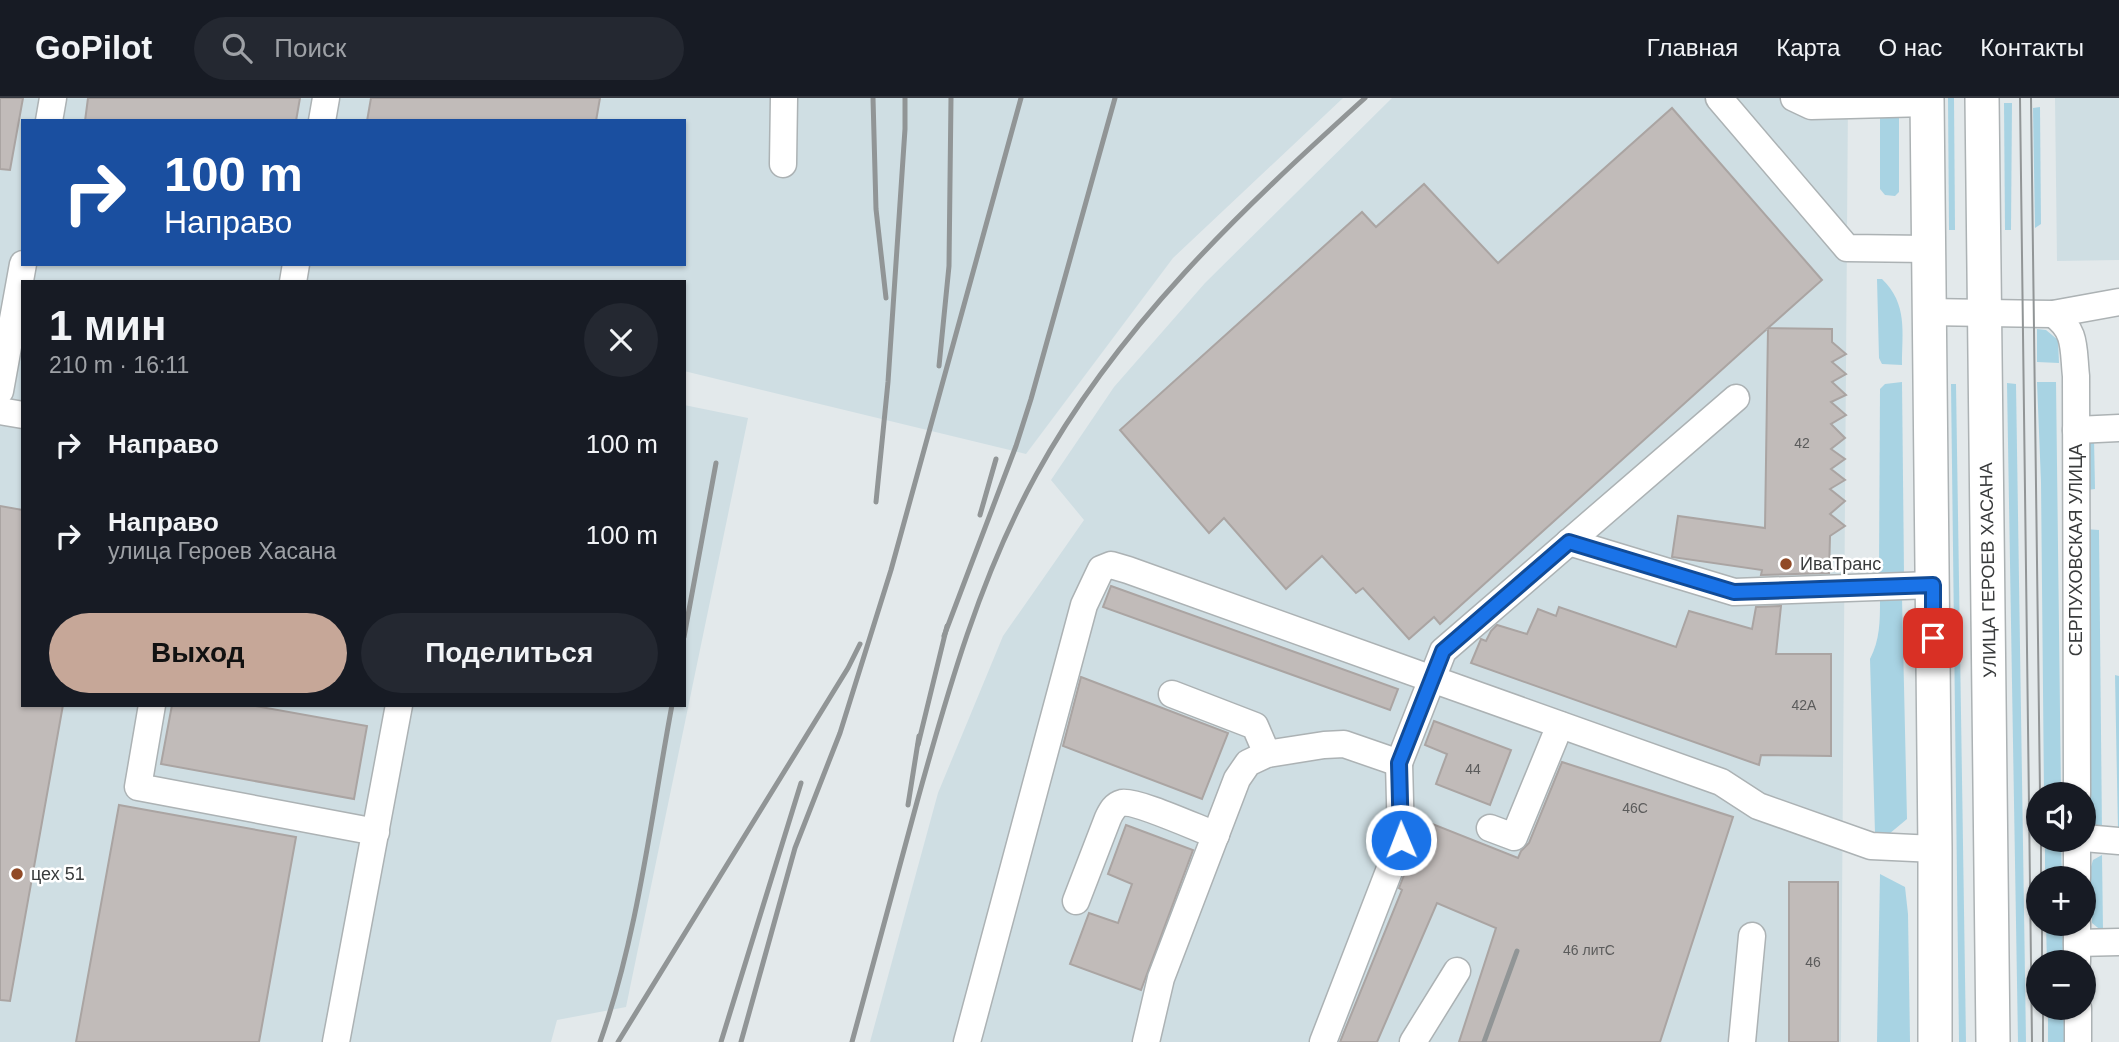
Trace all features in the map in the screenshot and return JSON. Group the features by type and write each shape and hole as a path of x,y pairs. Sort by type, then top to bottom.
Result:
{"main road":[{"name":"УЛИЦА ГЕРОЕВ ХАСАНА","path":"1982,98 1993,1042"},
{"path":"1927,101 1935,1042"}],"street":[{"path":"49,119 53,98"},
{"path":"322,119 326,98"},
{"path":"783,164 784,98"},
{"path":"1719,98 1847,248 1928,249"},
{"path":"1794,98 1811,106 1927,101"},
{"path":"0,391 23,266"},
{"path":"1928,312 2053,314 2119,302"},
{"name":"СЕРПУХОВСКАЯ УЛИЦА","path":"2053,314 2066,323 2073,341 2076,376 2077,782"},
{"path":"1323,1042 1401,840 1399,763 1443,651 1737,398"},
{"path":"0,411 21,415"},
{"path":"2076,430 2119,428"},
{"path":"1569,542 1734,592 1933,585"},
{"path":"967,1042 1084,605 1101,569 1111,565 1721,782 1758,806 1871,846 1935,849"},
{"path":"1172,694 1255,726 1267,754"},
{"path":"152,707 138,787 376,832"},
{"path":"336,1042 399,707"},
{"path":"1490,828 1514,837 1560,725"},
{"path":"1146,1042 1161,978 1237,779 1248,764 1267,754 1344,744 1399,763"},
{"path":"1076,901 1113,807 1123,803 1140,806 1216,835"},
{"path":"2096,839 2119,841"},
{"path":"1742,1042 1752,936"},
{"path":"2077,943 2119,942"},
{"path":"1413,1042 1457,971"},
{"path":"2078,1020 2078,1042"}],"shaded area":[{"path":"0,98 1343,98 1173,258 1026,454 686,371 686,280 21,280 21,707 686,707 686,405 748,418 626,1007 557,1020 551,1042 0,1042"},
{"path":"1392,98 1848,98 1841,1042 870,1042 938,793 1003,636 1084,520 1051,480 1114,387 1205,283"},
{"path":"1948,98 1954,98 1955,230 1949,230"},
{"path":"2055,98 2119,98 2119,260 2057,261"},
{"path":"2004,103 2012,103 2011,230 2005,230"},
{"path":"2040,107 2041,224 2035,228 2033,108"},
{"path":"1899,111 1899,192 1895,196 1885,195 1880,189 1880,112"},
{"path":"1877,279 1882,279 1890,289 1900,308 1903,330 1902,365 1882,364 1879,358"},
{"path":"2037,329 2046,330 2058,340 2059,363 2037,362"},
{"path":"1902,382 1904,573 1879,574 1880,389 1885,384"},
{"path":"2037,382 2056,382 2061,782 2044,782 2041,482"},
{"path":"2007,383 2016,384 2026,1042 2018,1042"},
{"path":"1951,384 1956,384 1966,1042 1959,1042"},
{"path":"2094,438 2095,489 2087,490 2087,445"},
{"path":"2085,529 2099,530 2102,833 2096,829 2096,782 2088,782"},
{"path":"1902,598 1907,819 1889,834 1875,833 1870,659 1878,638 1880,600"},
{"path":"2115,675 2119,676 2119,831 2118,831"},
{"path":"2045,852 2061,852 2062,866 2045,866"},
{"path":"2102,855 2103,932 2096,926 2096,866 2091,866 2093,860"},
{"path":"1880,874 1905,887 1908,914 1910,1042 1877,1042"},
{"path":"2046,936 2063,936 2063,950 2047,950"},
{"path":"2048,1020 2064,1020 2064,1042 2048,1042"}],"building":[{"path":"0,98 23,98 10,170 0,169"},
{"path":"88,98 300,98 296,119 85,119"},
{"path":"371,98 600,98 596,119 367,119"},
{"path":"1672,108 1822,280 1440,624 1434,617 1409,639 1363,588 1356,593 1322,556 1286,589 1224,518 1209,533 1120,430 1362,212 1376,227 1424,184 1498,263"},
{"path":"1768,328 1832,329 1832,342 1846,354 1832,362 1846,374 1832,382 1846,395 1831,402 1846,415 1831,424 1845,438 1831,449 1845,459 1831,469 1845,480 1830,489 1845,501 1830,514 1845,526 1830,536 1829,573 1761,575 1762,570 1672,557 1678,516 1765,528"},
{"name":"цех 51","path":"0,506 21,510 21,707 63,707 10,1001 0,1000"},
{"path":"1111,586 1398,689 1390,710 1103,607"},
{"path":"1781,606 1776,654 1831,654 1831,756 1761,755 1759,765 1471,663 1481,639 1486,641 1497,625 1527,634 1538,609 1556,616 1559,607 1676,647 1689,611 1752,629 1756,607"},
{"path":"1081,677 1228,733 1202,799 1063,746"},
{"path":"172,707 261,707 367,726 354,799 161,764"},
{"path":"1434,721 1511,750 1490,805 1436,784 1447,754 1425,745"},
{"path":"1562,762 1733,817 1660,1042 1459,1042 1496,928 1437,903 1377,1042 1340,1042 1402,890 1399,888 1425,821 1518,858 1529,843"},
{"path":"119,805 296,837 259,1042 76,1042"},
{"path":"1126,825 1193,850 1141,990 1070,964 1089,913 1118,923 1132,884 1108,874"},
{"path":"1789,882 1838,882 1838,1042 1789,1042"}],"tram line":[{"path":"2020,98 2032,1042"},
{"path":"2031,98 2040,782"},
{"path":"2041,852 2041,866"},
{"path":"2042,936 2042,950"},
{"path":"2043,1020 2043,1042"}],"railway":[{"path":"873,98 876,209 886,298"},
{"path":"876,502 888,382 905,98"},
{"path":"939,366 949,266 951,98"},
{"path":"741,1042 795,848 840,733 891,570 1021,98"},
{"path":"944,636 1016,446 1031,399 1115,98"},
{"path":"852,1042 917,802 967,635 998,553 1036,475 1068,421 1104,369 1184,273 1273,183 1365,98"},
{"path":"980,515 996,459"},
{"path":"686,626 716,463"},
{"path":"918,745 947,626"},
{"path":"618,1042 848,668 860,644"},
{"path":"600,1042 634,918 672,707"},
{"path":"908,805 919,736"},
{"path":"721,1042 801,783"},
{"path":"1484,1042 1517,951"}],"place":[{"name":"ИваТранс","path":"1786,564"},
{"name":"цех 51","path":"17,874"}],"route":[{"path":"1401,840 1399,763 1443,651 1569,542 1734,592 1933,585 1933,638"}]}
